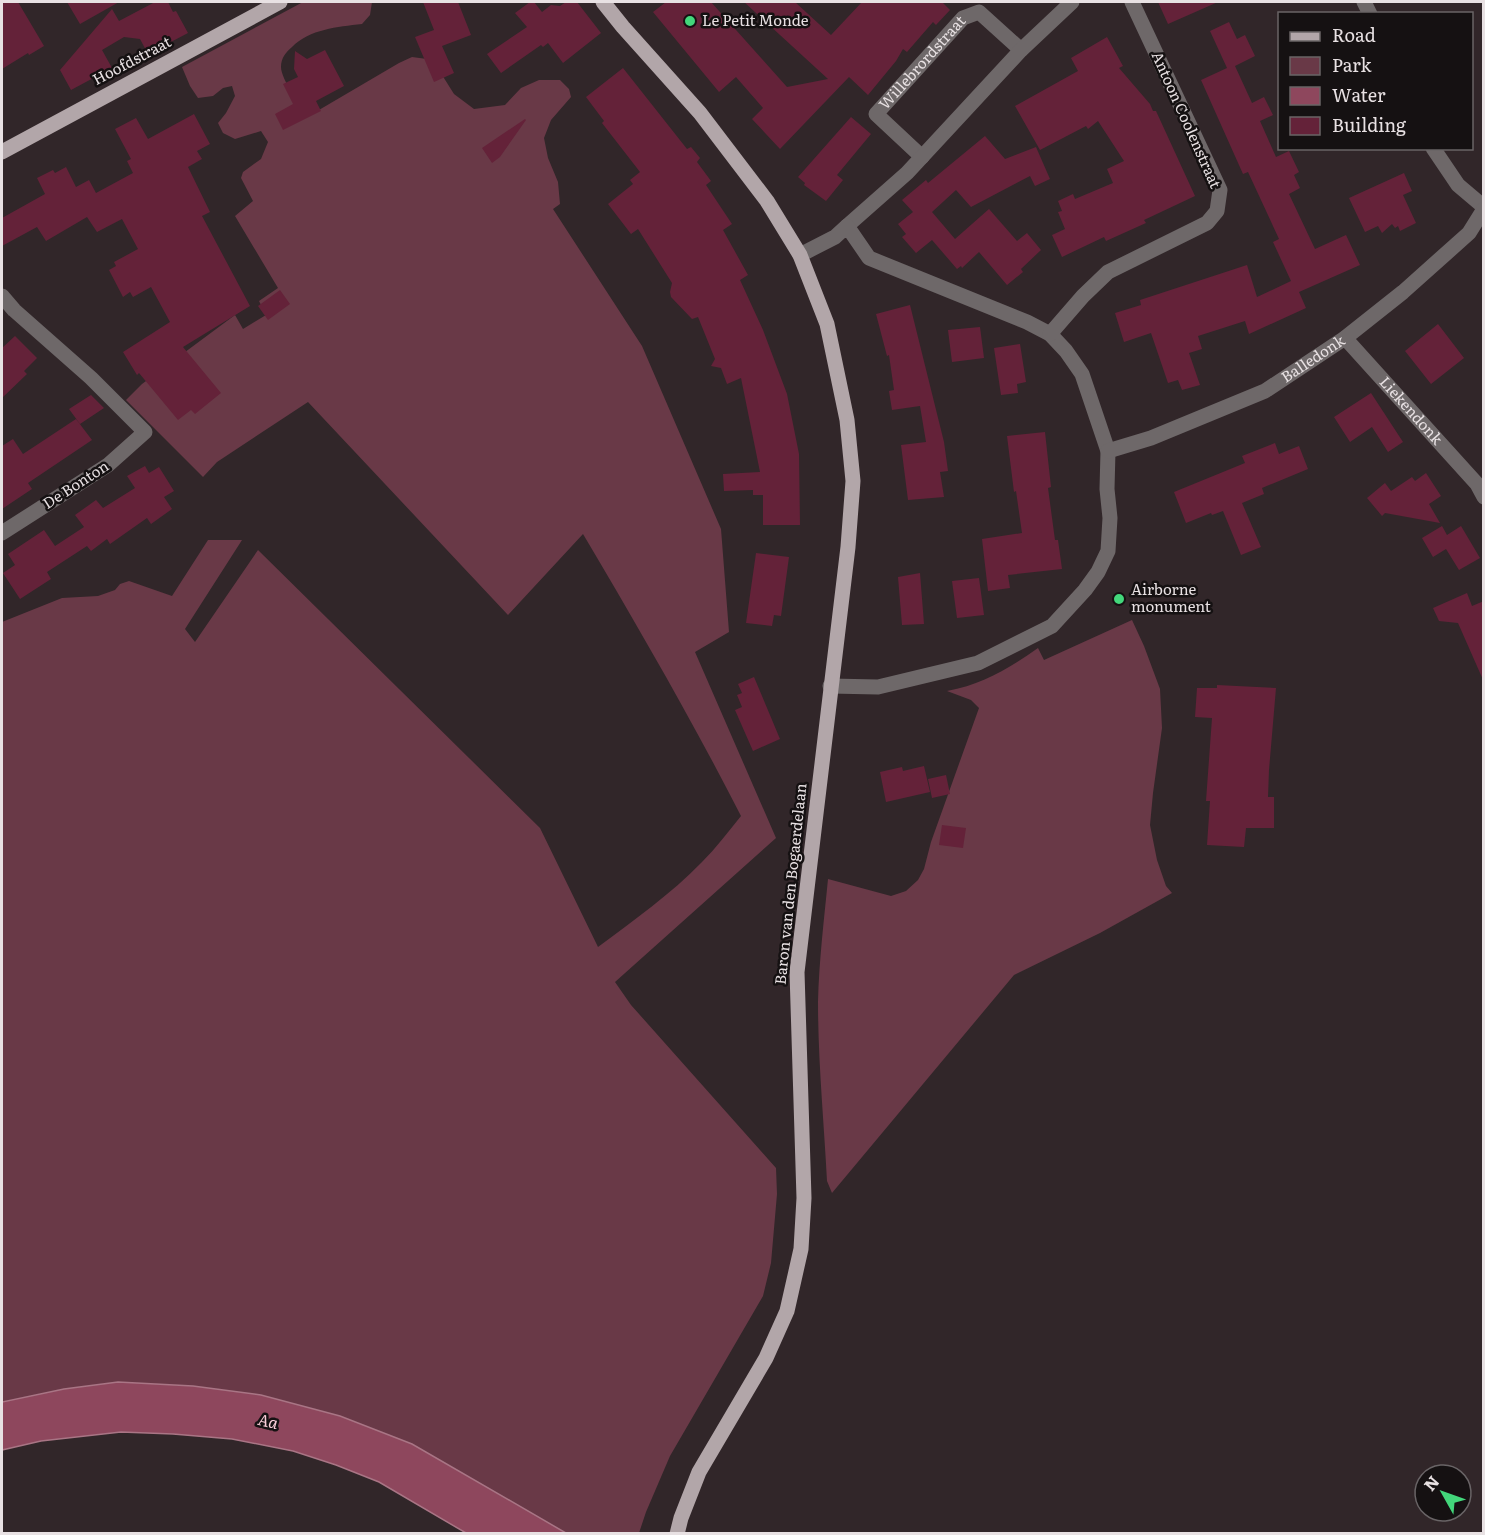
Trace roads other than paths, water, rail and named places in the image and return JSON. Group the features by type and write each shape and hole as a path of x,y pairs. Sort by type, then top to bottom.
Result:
{"main road":[{"name":"Hoofdstraat","path":"2,152 280,2"},
{"name":"Baron van den Bogaerdelaan","path":"603,2 700,113 767,201 800,255 828,324 847,420 853,481 848,547 797,972 804,1198 801,1250 787,1311 766,1358 699,1472 681,1518 678,1533"}],"street":[{"path":"800,255 835,237 907,173 1021,50 1072,2"},
{"name":"Antoon Coolenstraat","path":"1050,334 1083,296 1108,272 1207,223 1217,211 1220,190 1132,2"},
{"name":"Willebrordstraat","path":"922,157 876,114 963,18 979,12 1021,50"},
{"path":"1434,150 1458,185 1484,208"},
{"name":"Balledonk","path":"1108,451 1151,438 1265,391 1345,338 1403,292 1468,233 1484,208"},
{"path":"830,686 879,687 978,663 1052,626 1098,572 1108,551 1110,518 1107,489 1108,451 1082,374 1066,351 1050,334 1027,322 869,258 847,226"},
{"name":"De Bonton","path":"2,296 91,378 145,432 108,465 2,532"},
{"name":"Liekendonk","path":"1345,338 1481,489"}],"water":[{"name":"Aa","path":"118,1382 193,1386 261,1395 340,1416 412,1444 566,1533 466,1533 379,1482 293,1451 232,1439 121,1432 41,1441 2,1450 2,1402 64,1389"}],"place":[{"name":"Le Petit Monde","path":"690,21"},
{"name":"Airborne monument","path":"1119,599"}]}
